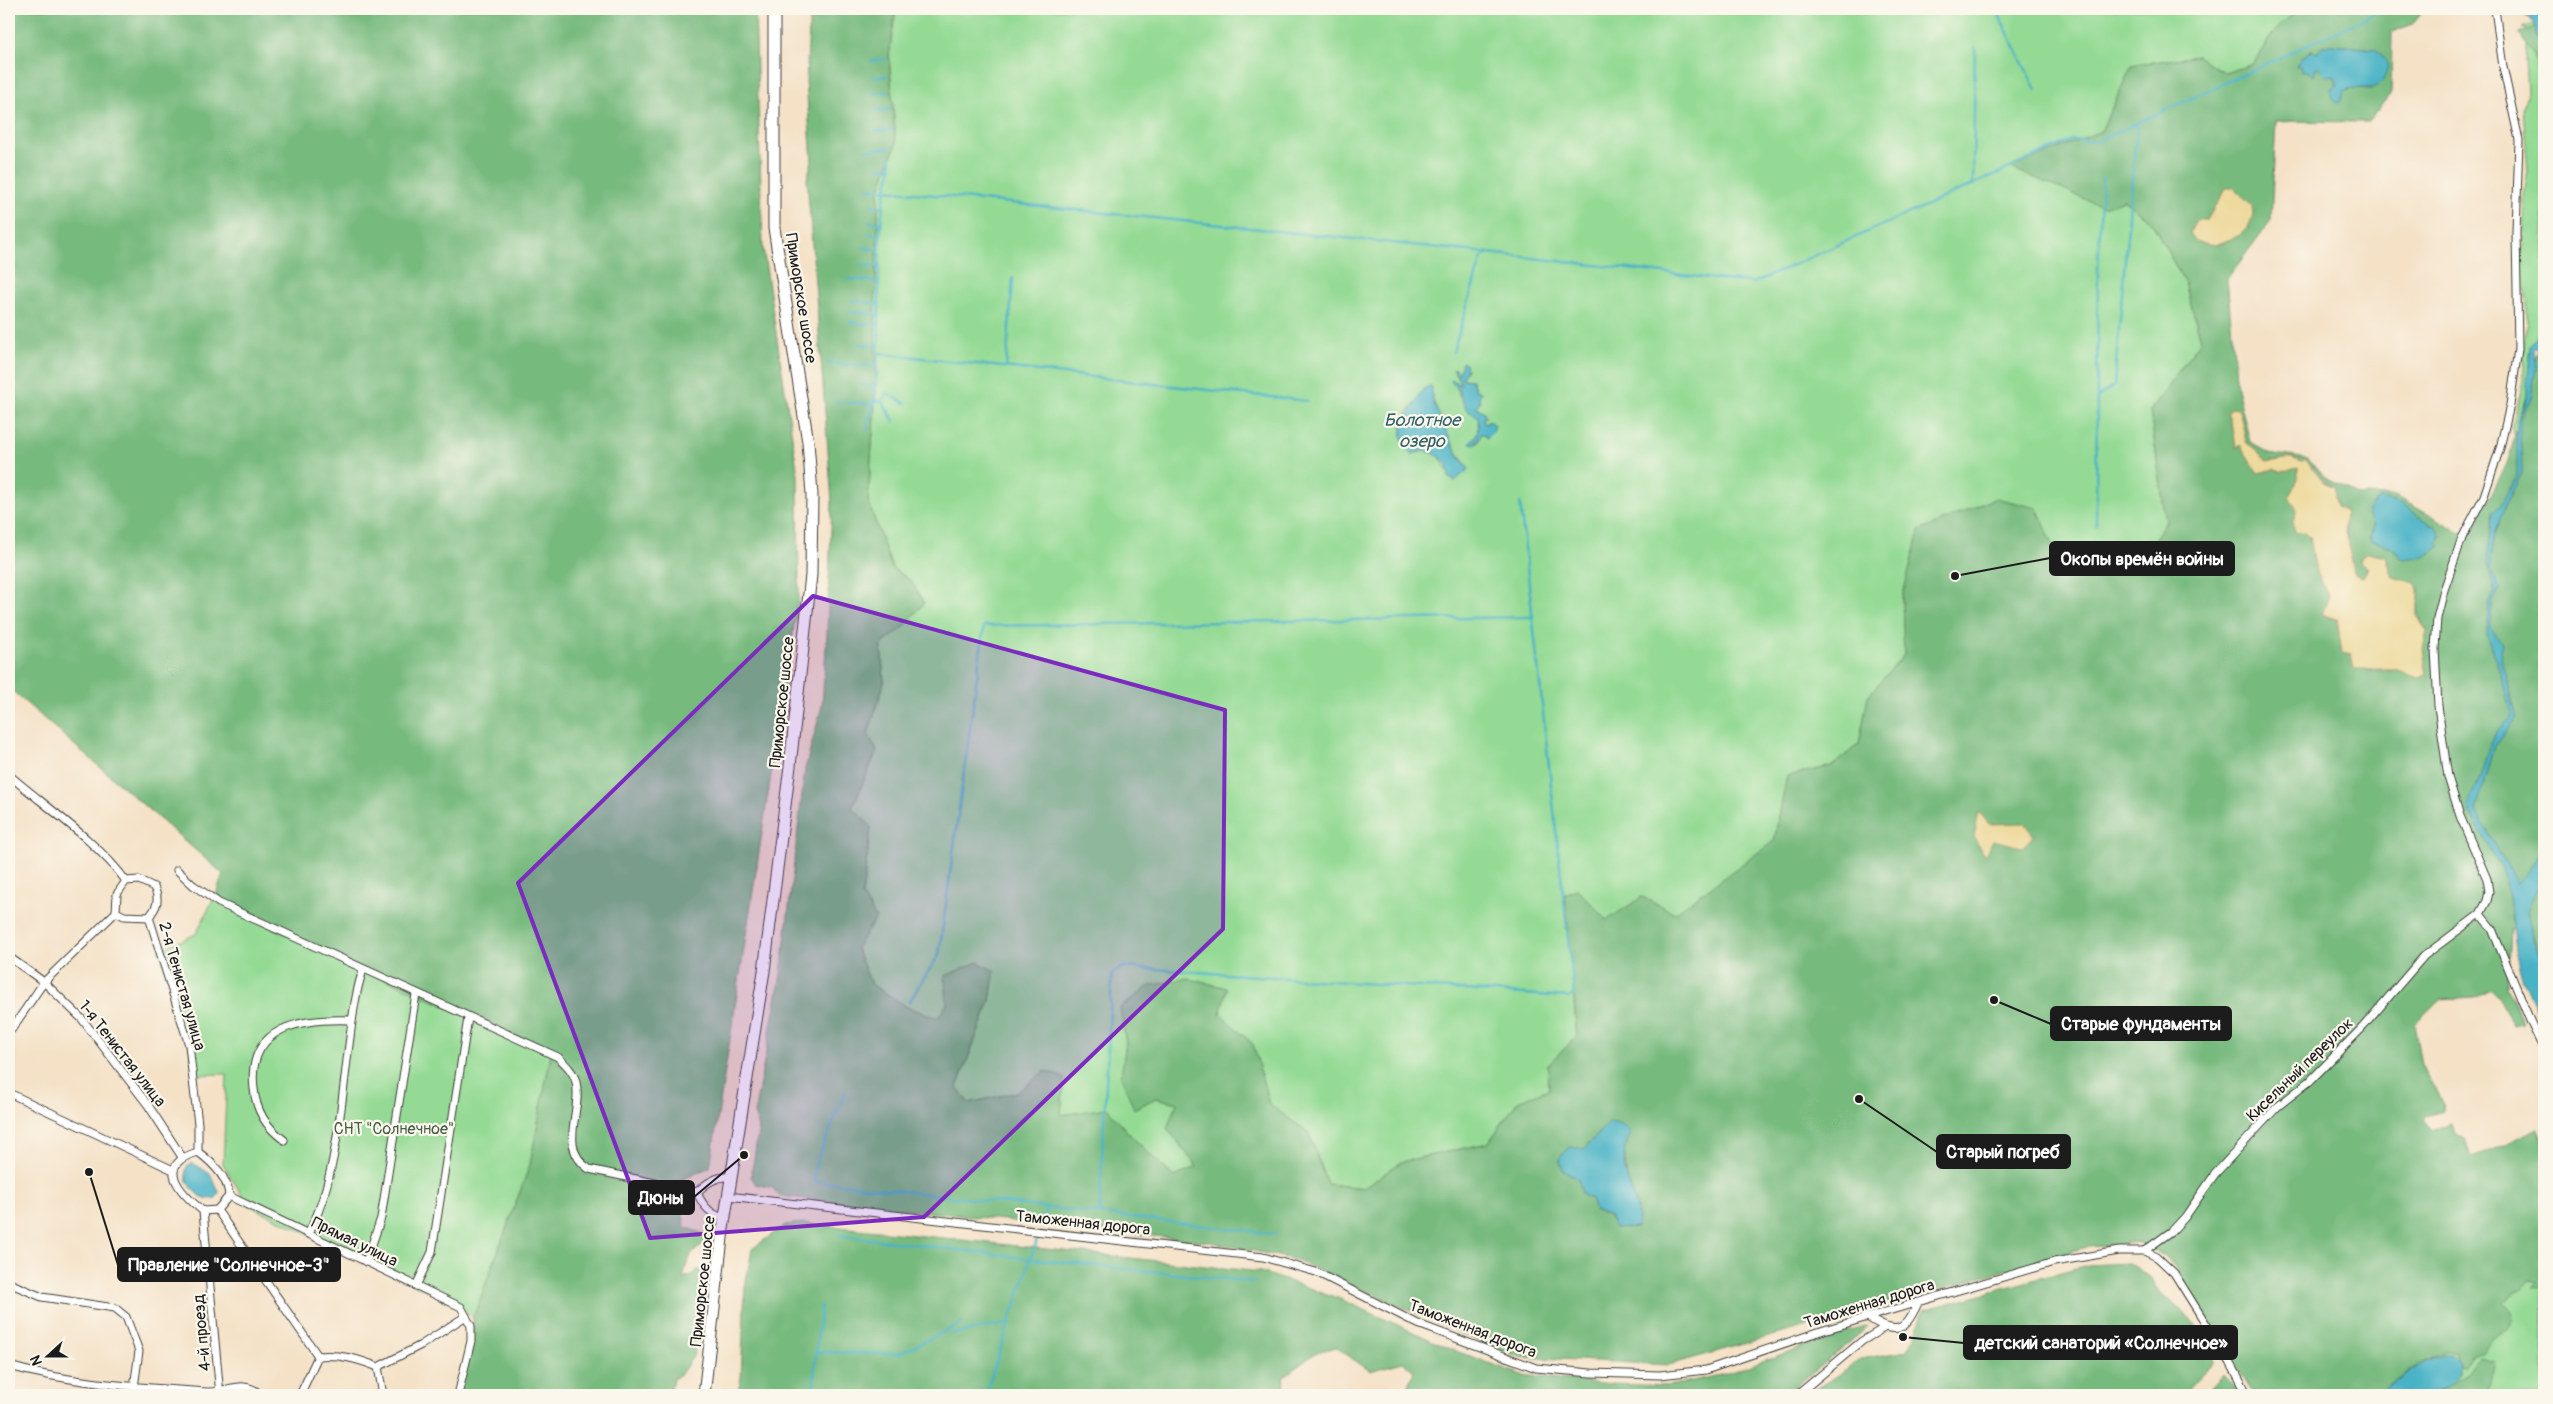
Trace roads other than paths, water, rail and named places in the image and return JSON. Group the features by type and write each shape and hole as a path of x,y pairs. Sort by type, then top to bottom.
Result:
{"main road":[{"name":"Приморское шоссе","path":"704,1395 728,1196 764,971 790,766 812,546 812,494 808,442 774,228 774,9"}],"street":[{"path":"2495,9 2503,67 2520,140 2516,232 2518,349 2510,405 2500,448 2484,496 2462,538 2446,582 2437,618 2435,649 2438,706 2452,795 2478,855 2490,892 2488,901 2480,914 2492,928 2544,1050"},
{"path":"9,774 118,869 126,881"},
{"path":"177,870 192,885 218,903 468,1018 558,1057 569,1068 576,1081 572,1140 582,1164 589,1169 697,1192"},
{"path":"116,912 124,916 148,917 156,908 158,896 154,887 139,880 126,881"},
{"path":"9,1033 44,982 116,912 118,894 126,881"},
{"name":"Кисельный переулок","path":"2144,1251 2172,1231 2215,1174 2277,1106 2310,1080 2362,1028 2424,956 2480,914"},
{"name":"2-я Тенистая улица","path":"148,917 189,1045 198,1124 198,1152"},
{"name":"1-я Тенистая улица","path":"9,957 44,982 82,1019 148,1105 182,1157"},
{"path":"308,1234 325,1193 352,1020 363,970"},
{"path":"366,1262 381,1218 416,994"},
{"path":"416,1286 432,1252 468,1018"},
{"path":"284,1140 261,1117 255,1103 252,1077 257,1053 272,1035 299,1022 321,1019 352,1020"},
{"path":"9,1093 173,1170"},
{"path":"198,1152 220,1172 228,1184 229,1196 218,1210 203,1210 176,1183 173,1170 175,1162 182,1157 198,1152"},
{"path":"697,1192 704,1185 723,1176 732,1177"},
{"path":"697,1192 706,1209 718,1217 725,1218"},
{"name":"Прямая улица","path":"229,1196 460,1307 466,1316"},
{"name":"Таможенная дорога","path":"728,1196 1262,1257 1316,1272 1418,1324 1490,1352 1546,1370 1631,1375 1680,1374 1706,1370 1866,1316 1918,1303 2054,1262 2119,1251 2144,1251"},
{"name":"4-й проезд","path":"203,1210 220,1394"},
{"path":"218,1210 318,1356"},
{"path":"2144,1251 2157,1258 2174,1273 2230,1362 2248,1395"},
{"path":"9,1283 42,1297 115,1308 126,1317 139,1351 133,1395"},
{"path":"1866,1316 1884,1328 1893,1329 1906,1323 1918,1303"},
{"path":"318,1356 344,1356 378,1367 421,1345 466,1316 471,1326 471,1341 458,1395"},
{"path":"1796,1395 1862,1342 1884,1328"},
{"path":"300,1395 318,1356"},
{"path":"9,1366 73,1379 220,1394 234,1386 240,1386 252,1388 261,1395"},
{"path":"378,1367 384,1395"}],"water":[{"path":"2522,9 2544,9 2544,21 2541,29 2544,37 2544,49 2536,35 2535,23 2523,14"},
{"path":"2332,45 2375,49 2385,58 2388,67 2381,83 2376,87 2344,91 2341,101 2337,102 2332,98 2331,88 2338,84 2334,75 2327,76 2317,66 2314,76 2306,70 2301,72 2302,67 2296,66 2302,57 2311,51 2317,53 2322,46"},
{"path":"2544,327 2544,340 2534,351 2536,368 2531,398 2520,418 2522,473 2506,504 2495,532 2490,568 2500,589 2493,601 2489,627 2503,643 2500,658 2517,713 2516,719 2494,746 2476,811 2517,883 2544,849 2544,872 2527,911 2534,942 2544,970 2544,1028 2523,981 2515,951 2509,898 2501,868 2468,808 2481,776 2494,735 2511,718 2512,710 2486,630 2489,604 2495,591 2487,564 2493,512 2500,506 2517,476 2517,420 2525,403 2531,346"},
{"name":"Болотное озеро","path":"1462,362 1466,364 1467,370 1463,375 1463,379 1472,380 1475,390 1481,392 1480,402 1476,407 1483,411 1486,417 1483,418 1484,423 1489,420 1495,425 1493,432 1487,438 1482,433 1475,444 1470,443 1477,431 1478,417 1467,410 1458,390 1451,381 1454,380 1458,385 1461,384 1453,368 1459,373"},
{"name":"Болотное озеро","path":"1427,387 1432,387 1432,400 1457,454 1469,469 1455,481 1449,478 1446,464 1437,455 1425,451 1412,454 1403,442 1402,430 1404,424 1420,393"},
{"path":"2380,499 2400,504 2432,526 2435,525 2441,537 2438,542 2441,546 2425,556 2403,559 2390,546 2372,541 2373,525 2368,511"},
{"path":"1610,1122 1622,1125 1631,1133 1624,1160 1636,1204 1638,1215 1637,1227 1615,1229 1608,1215 1595,1211 1591,1199 1582,1194 1578,1179 1563,1170 1559,1159 1570,1147 1584,1149"},
{"path":"193,1163 210,1174 219,1192 216,1198 204,1198 193,1190 189,1184 186,1178 187,1166"},
{"path":"2444,1355 2452,1355 2459,1361 2459,1373 2452,1382 2443,1388 2422,1394 2378,1395 2417,1367"}],"waterway":[{"path":"1996,9 2036,90"},
{"path":"1453,352 1482,257 1489,253 1753,283 2072,140 2098,141 2366,18 2378,9"},
{"path":"873,13 899,12"},
{"path":"1973,185 1975,47"},
{"path":"871,61 886,59"},
{"path":"873,77 887,76"},
{"path":"871,94 888,92"},
{"path":"876,110 891,109"},
{"path":"2097,398 2114,386 2137,124"},
{"path":"875,131 893,130"},
{"path":"865,150 890,148"},
{"path":"867,430 876,382 879,333 880,235 884,200 891,169 890,156"},
{"path":"879,168 892,167"},
{"path":"2096,525 2098,269 2102,178"},
{"path":"867,188 1488,253"},
{"path":"872,205 884,207"},
{"path":"869,221 882,224"},
{"path":"868,234 880,235"},
{"path":"864,248 880,249"},
{"path":"860,265 880,267"},
{"path":"1006,367 1013,278"},
{"path":"848,279 879,282"},
{"path":"852,301 879,304"},
{"path":"851,312 879,315"},
{"path":"850,322 879,325"},
{"path":"860,344 879,346"},
{"path":"878,353 1307,401"},
{"path":"828,363 878,366"},
{"path":"862,385 876,386"},
{"path":"882,401 886,393 905,403"},
{"path":"875,401 882,401 894,421"},
{"path":"837,402 875,404"},
{"path":"1099,1214 1112,974 1123,967 1568,997 1574,993 1520,503"},
{"path":"909,1002 939,955 984,626 1533,617"},
{"path":"845,1093 815,1166 814,1181 1275,1234"},
{"path":"1041,1227 1047,1208"},
{"path":"839,1235 1032,1259 1255,1282"},
{"path":"985,1395 1037,1240"},
{"path":"816,1352 821,1306"},
{"path":"813,1395 816,1352 898,1354 962,1323"},
{"path":"952,1334 1010,1323"}],"place":[{"name":"Окопы времён войны","path":"1955,576"},
{"name":"Старые фундаменты","path":"1994,1000"},
{"name":"Старый погреб","path":"1859,1099"},
{"name":"Дюны","path":"744,1155"},
{"name":"Правление \"Солнечное-3\"","path":"89,1172"},
{"name":"детский санаторий «Солнечное»","path":"1903,1337"}],"park label":[{"name":"СНТ \"Солнечное\"","path":"394,1128"}]}
